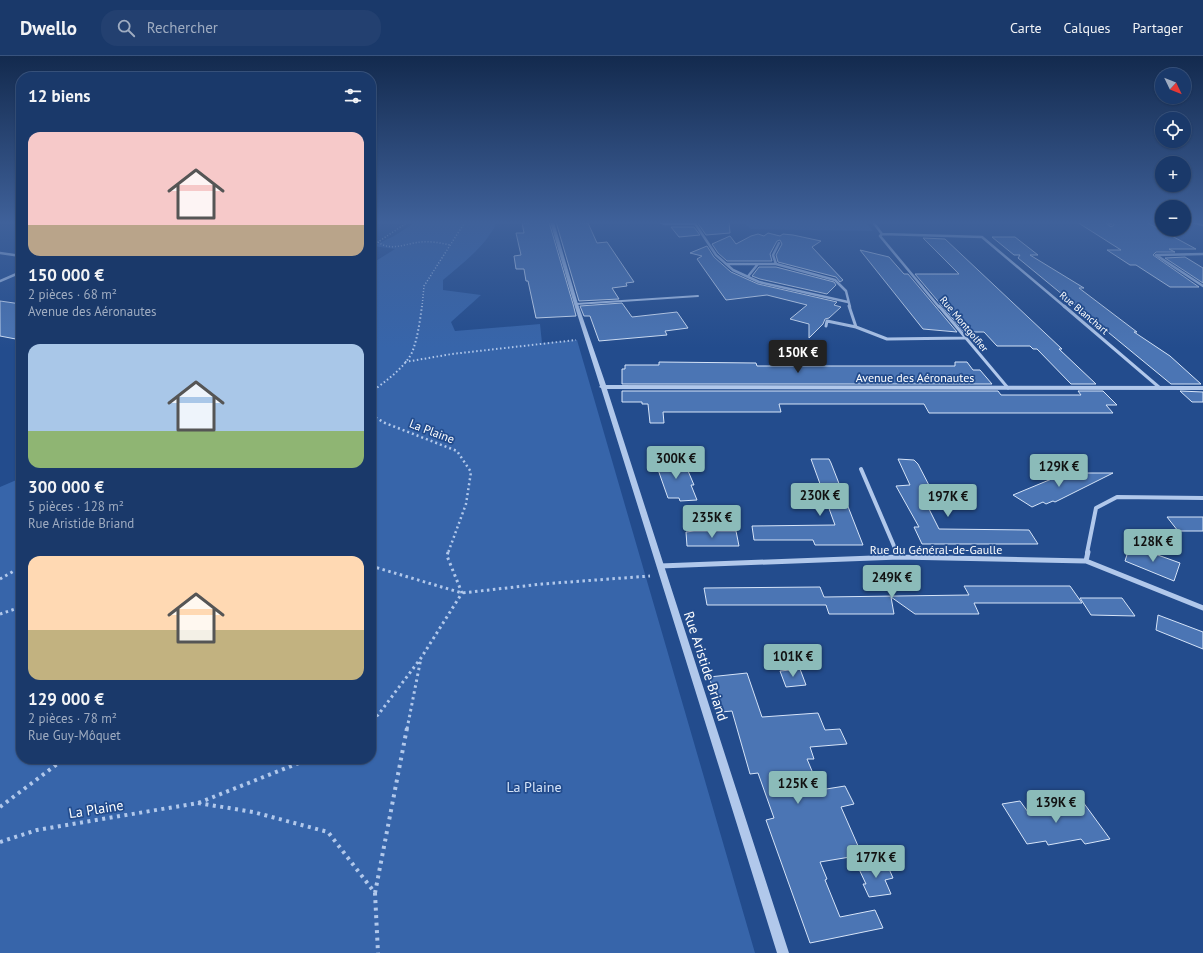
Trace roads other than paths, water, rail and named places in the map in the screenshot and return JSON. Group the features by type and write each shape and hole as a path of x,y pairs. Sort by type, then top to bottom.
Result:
{"street":[{"name":"Rue Aristide Briand","path":"564,264 602,387 783,953"},
{"path":"726,264 776,264 835,280 846,291 856,327"},
{"path":"726,264 733,270 749,275 759,282 848,302"},
{"path":"749,275 758,264"},
{"name":"Rue Montgolfier","path":"903,264 1008,388"},
{"name":"Rue Blanchart","path":"1014,264 1160,388"},
{"path":"1169,264 1203,286"},
{"path":"0,280 16,274"},
{"path":"1194,280 1203,281"},
{"path":"826,326 827,321 856,327 887,339 965,338"},
{"name":"Avenue des Aéronautes","path":"602,387 1203,388"},
{"path":"861,470 899,557"},
{"path":"1086,561 1096,508 1117,497 1203,498"},
{"name":"Rue du Général-de-Gaulle","path":"660,566 899,557 1086,561 1203,608"}],"lane":[{"path":"576,304 698,296"}],"park label":[{"name":"La Plaine","path":"534,787"}]}
